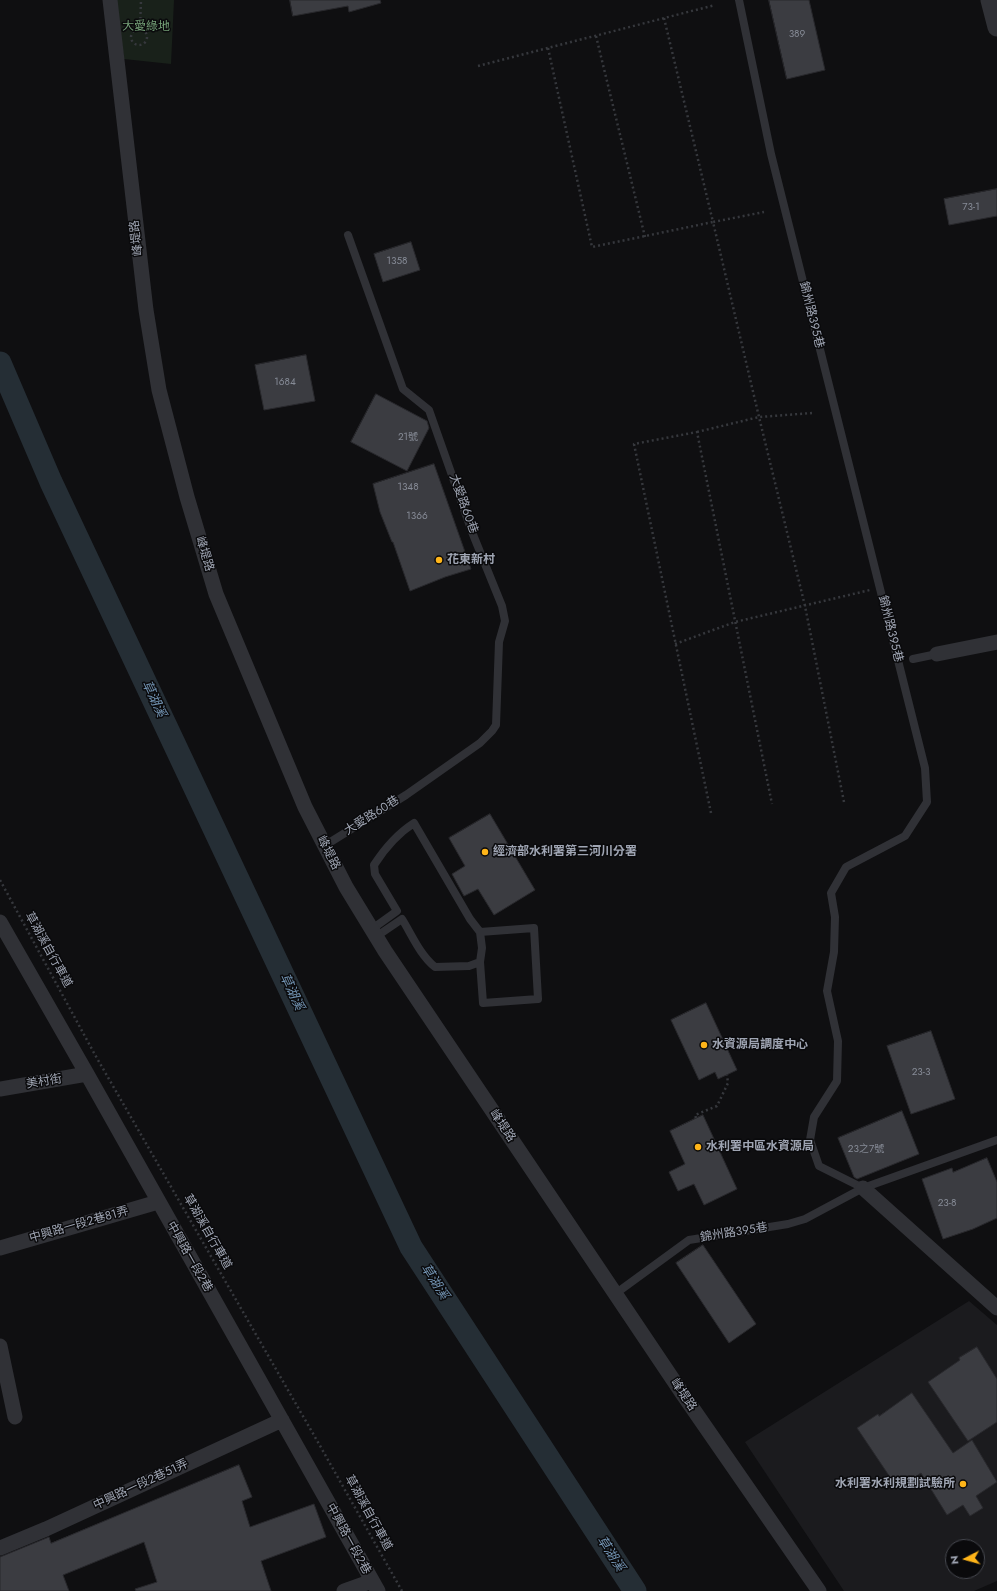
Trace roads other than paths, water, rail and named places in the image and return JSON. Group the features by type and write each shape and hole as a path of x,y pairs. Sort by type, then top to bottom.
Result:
{"street":[{"name":"峰堤路","path":"110,0 146,310 159,390 173,447 216,594 305,807 346,887 374,933 615,1294 768,1519 819,1591"},
{"path":"990,0 997,27"},
{"path":"937,654 997,642"},
{"name":"中興路一段2巷","path":"0,922 375,1586"},
{"name":"美村街","path":"0,1089 87,1074"},
{"name":"錦州路395巷","path":"863,1188 997,1308"},
{"name":"中興路一段2巷81弄","path":"0,1248 158,1202"},
{"path":"0,1346 15,1417"},
{"name":"中興路一段2巷51弄","path":"0,1548 46,1529 282,1420"},
{"path":"344,1591 375,1586"}],"lane":[{"name":"錦州路395巷","path":"739,0 771,154 925,768 927,802 905,836 846,867 831,893 835,917 834,952 827,991 838,1041 837,1081 814,1117 810,1140 819,1166 863,1188"},
{"name":"大愛路60巷","path":"324,846 406,795 480,743 492,731 496,725 499,642 505,621 500,601 472,532 429,410 403,389 348,235"},
{"path":"913,659 937,654"},
{"path":"374,933 397,911 375,874 374,865 401,831 414,822 470,920 480,932 482,948 480,962 483,1003 538,999 534,928 480,932"},
{"path":"374,933 402,919 430,963 435,967 469,966 480,962"},
{"name":"錦州路395巷","path":"615,1294 689,1240 788,1224 805,1219 863,1188 997,1140"}],"waterway":[{"name":"草湖溪","path":"0,363 51,482 411,1247 635,1591"}],"place":[{"name":"花東新村","path":"439,560"},
{"name":"經濟部水利署第三河川分署","path":"485,852"},
{"name":"水資源局調度中心","path":"704,1045"},
{"name":"水利署中區水資源局","path":"698,1147"},
{"name":"水利署水利規劃試驗所","path":"963,1484"}],"park label":[{"name":"大愛綠地","path":"146,27"}]}
